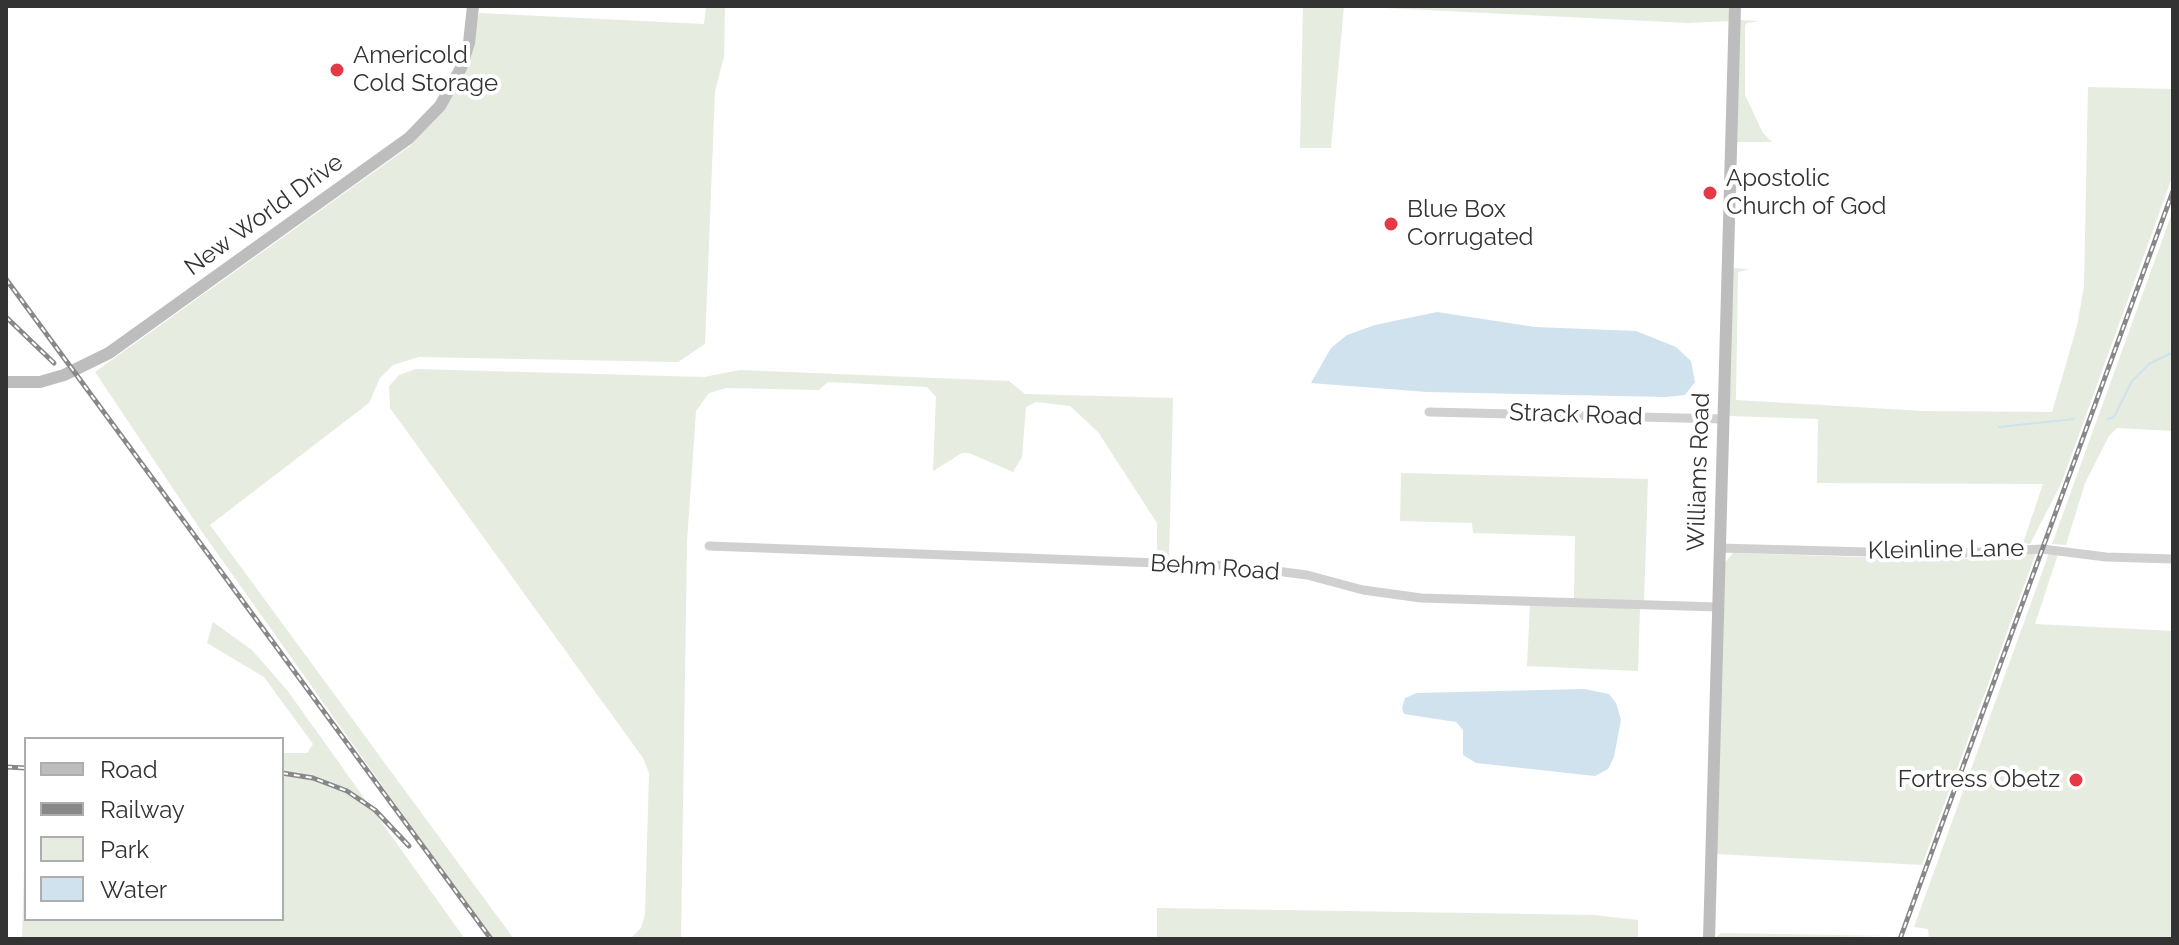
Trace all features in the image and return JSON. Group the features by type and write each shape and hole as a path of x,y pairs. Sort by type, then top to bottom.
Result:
{"main road":[{"name":"New World Drive","path":"6,382 40,382 64,375 109,353 409,138 440,106 461,68 469,43 473,6"},
{"name":"Williams Road","path":"1709,939 1735,6"}],"street":[{"name":"Strack Road","path":"1429,412 1723,419"},
{"name":"Behm Road","path":"709,546 1237,566 1307,575 1363,590 1421,598 1718,607"},
{"name":"Kleinline Lane","path":"1719,548 1942,554 2042,549 2106,557 2173,559"}],"green space":[{"path":"706,6 725,6 724,57 715,91 705,344 678,362 419,357 393,365 380,378 369,403 210,525 514,939 491,939 200,529 95,372 410,146 434,121 466,71 479,13 704,24"},
{"path":"1303,6 1344,6 1331,148 1300,148"},
{"path":"1344,6 1730,6 1730,21 1688,23"},
{"path":"1738,20 1759,21 1746,23 1745,28 1745,95 1763,133 1772,142 1735,142"},
{"path":"2088,87 2173,89 2173,175 2061,484 2030,544 2023,543 2043,484 1817,483 1818,419 1729,416 1732,268 1749,269 1738,272 1736,400 1923,411 2052,412 2077,326 2084,286"},
{"path":"2173,210 2173,431 2117,428 2109,436 2085,483 2066,545 2052,544"},
{"path":"416,369 704,377 740,370 1009,381 1025,394 1173,398 1169,558 1157,557 1157,523 1098,432 1070,406 1036,402 1026,407 1022,457 1013,472 969,453 962,453 933,471 936,397 927,387 828,382 819,390 726,388 709,393 696,411 687,541 681,939 630,939 641,928 645,914 649,773 643,758 390,408 389,386 399,375"},
{"path":"1401,473 1648,479 1644,602 1574,599 1575,536 1473,533 1472,523 1400,521"},
{"path":"1733,553 1954,560 2036,553 1922,865 1716,854 1723,565"},
{"name":"Fortress Obetz","path":"2049,553 2058,554 2035,624 2173,631 2173,939 1929,939 1928,929 1914,927"},
{"path":"1530,605 1640,608 1638,671 1527,666"},
{"path":"213,622 252,650 287,690 465,939 22,939 24,871 24,921 284,921 284,753 307,753 313,744 264,677 207,643"},
{"path":"1157,908 1594,915 1638,920 1638,939 1157,939"},
{"path":"1721,933 1894,936 1714,939"}],"water":[{"path":"1437,312 1535,327 1636,331 1676,347 1691,361 1695,382 1685,395 1666,397 1427,392 1311,383 1331,348 1347,335 1375,325"},
{"path":"1584,689 1609,694 1616,703 1621,720 1614,757 1608,769 1595,776 1476,763 1463,755 1463,730 1456,722 1404,714 1402,708 1405,698 1417,693"}],"waterway":[{"path":"2108,419 2114,417 2132,381 2149,364 2173,352"},
{"path":"1999,427 2074,419"}],"railway":[{"path":"1900,939 2173,191"},
{"path":"6,279 491,939"},
{"path":"6,317 54,363"},
{"path":"6,767 24,768"},
{"path":"284,773 313,778 347,791 375,810 409,846"}],"place":[{"name":"Americold Cold Storage","path":"337,70"},
{"name":"Apostolic Church of God","path":"1710,193"},
{"name":"Blue Box Corrugated","path":"1391,224"},
{"name":"Fortress Obetz","path":"2076,780"}]}
